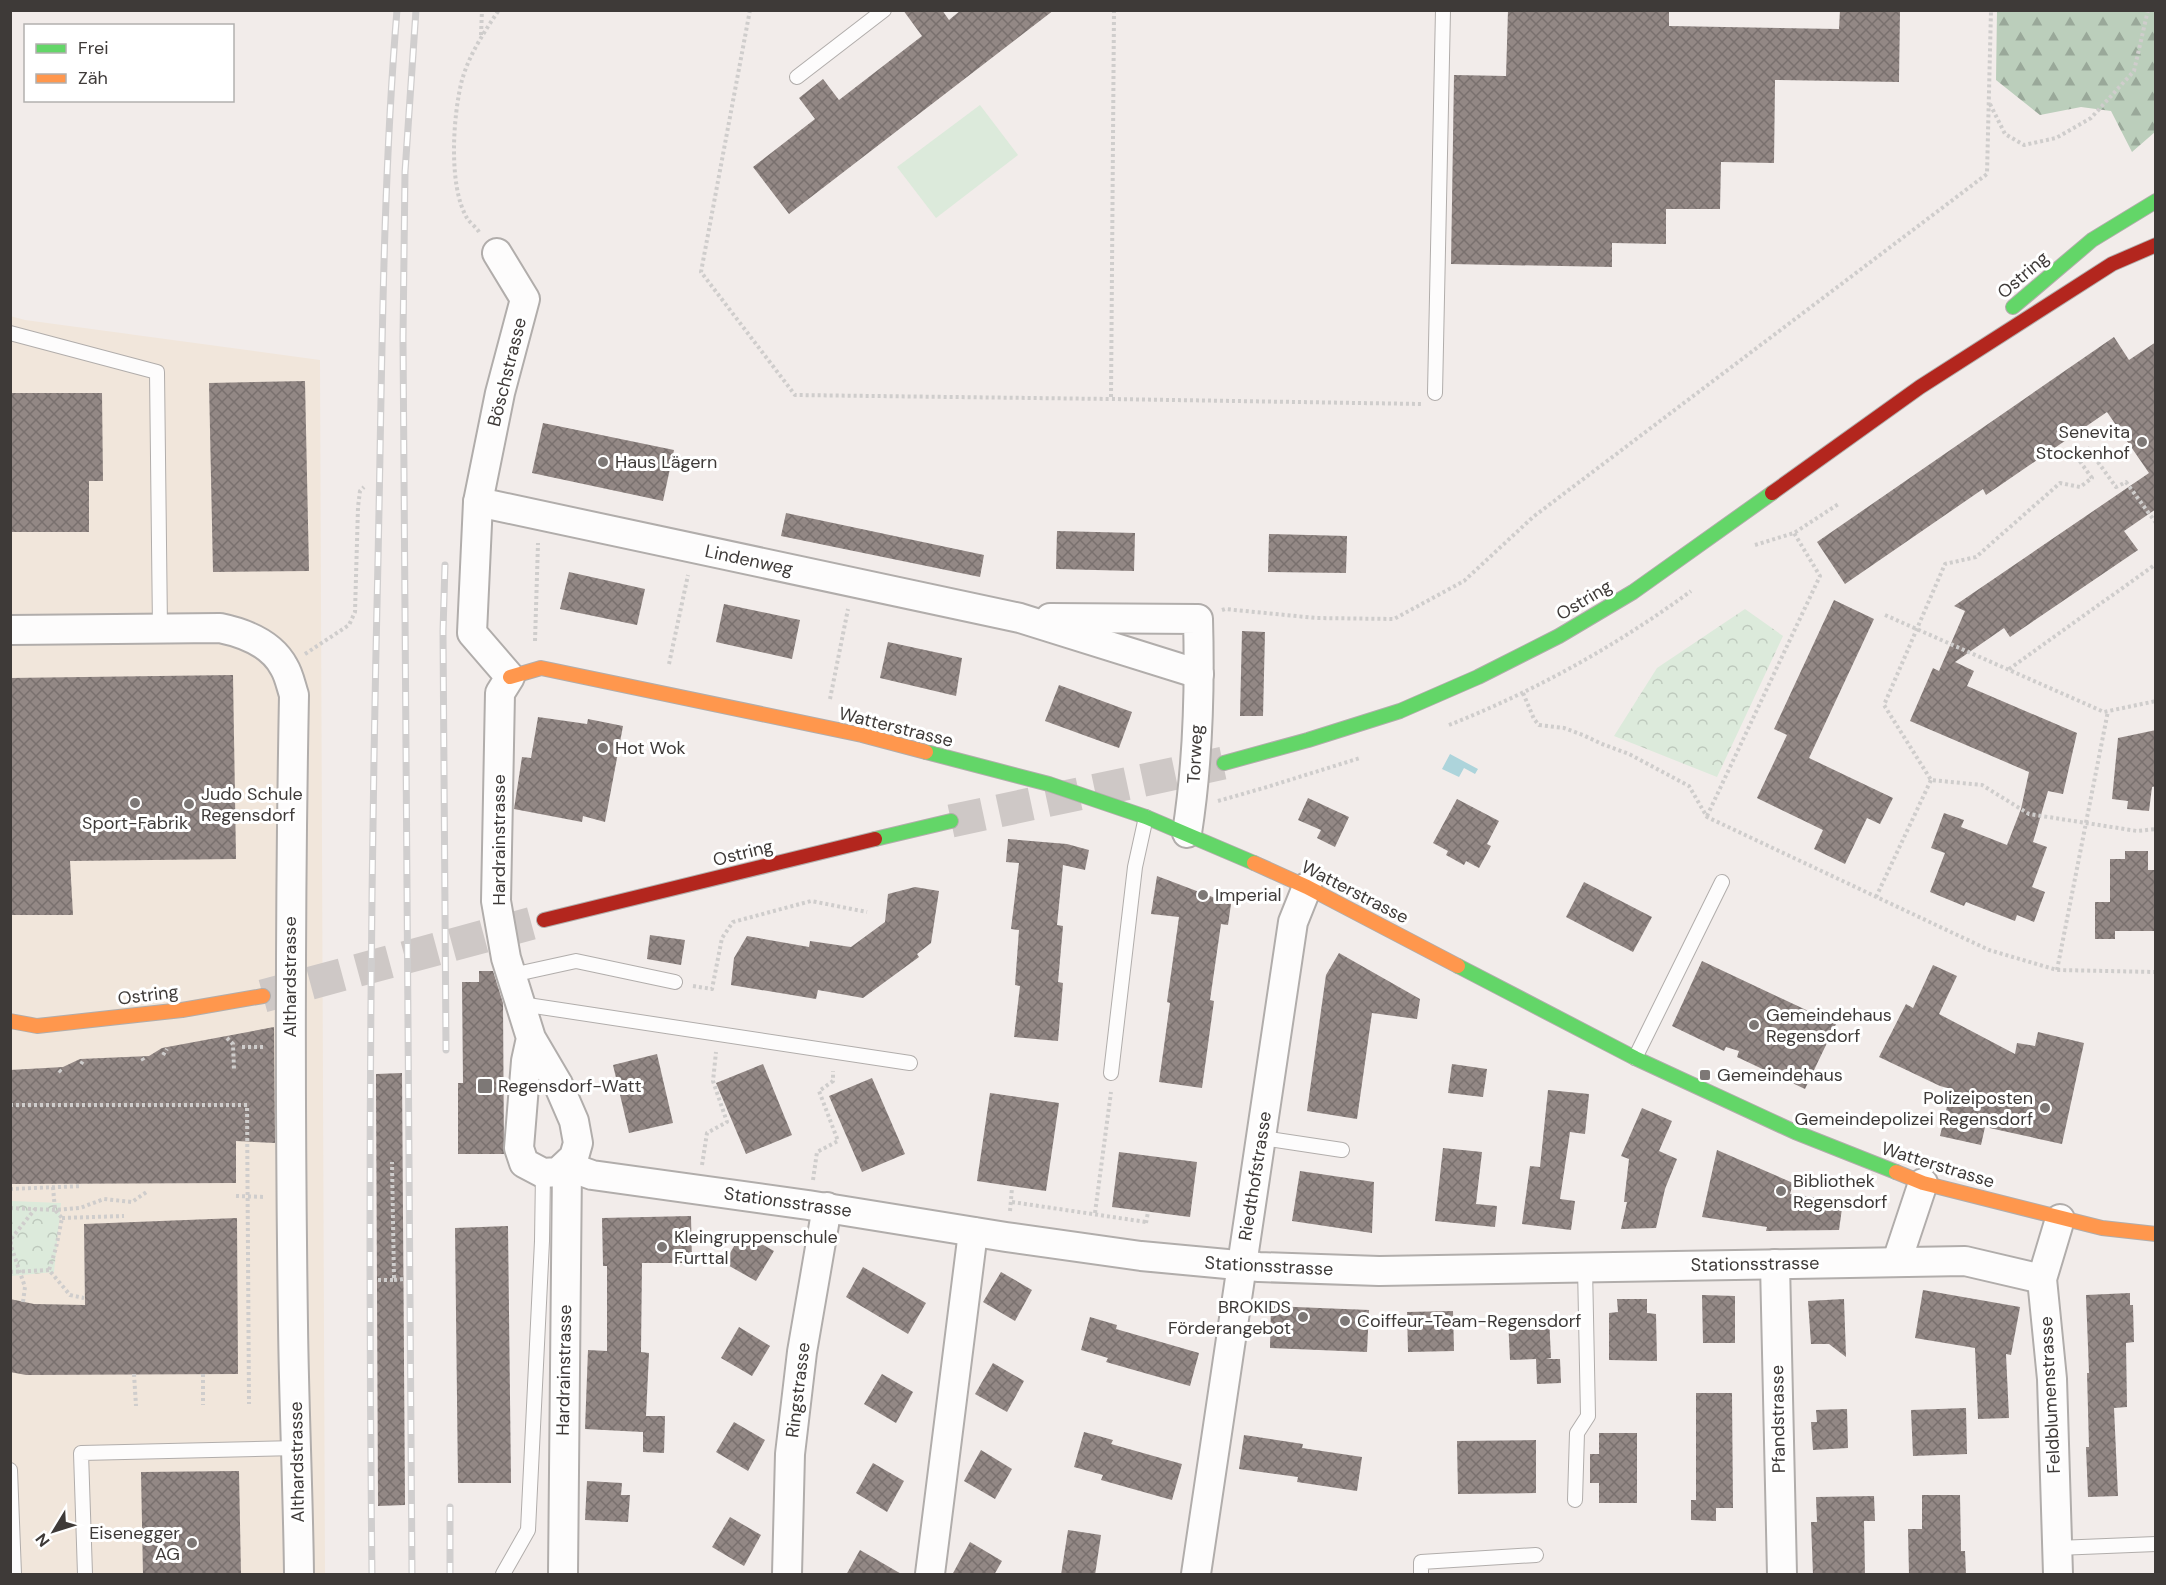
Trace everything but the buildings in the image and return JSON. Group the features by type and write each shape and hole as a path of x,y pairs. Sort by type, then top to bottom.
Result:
{"main road":[{"name":"Ostring","path":"1920,387 2092,240 2156,201"},
{"name":"Ostring","path":"1224,763 1400,711 1478,677 1559,636 1596,615 1698,547 1920,387 2112,264 2156,245"},
{"name":"Watterstrasse","path":"510,677 541,668 824,727 1049,784 1187,833 1307,886 1635,1058 1794,1132 1923,1183 2102,1228 2156,1234"},
{"name":"Ostring","path":"544,920 951,821"},
{"name":"Ostring","path":"10,1037 37,1026 182,1010 263,996"},
{"name":"Ostring","path":"10,1021 37,1026"}],"street":[{"name":"Böschstrasse","path":"497,254 525,299 500,393 478,502 472,633 510,677"},
{"name":"Lindenweg","path":"478,502 1020,618 1200,674"},
{"name":"Lindenweg","path":"1020,618 1198,619"},
{"path":"1198,619 1200,674"},
{"name":"Althardstrasse","path":"10,630 220,628 241,633 263,645 284,666 294,694 290,892 293,1327 299,1575"},
{"name":"Torweg","path":"1187,833 1192,799 1200,674"},
{"name":"Hardrainstrasse","path":"510,677 500,693 496,901 506,958 531,1038 558,1084 574,1121 578,1143 574,1157 555,1170 524,1163 519,1148 526,1061 531,1038"},
{"name":"Riedthofstrasse","path":"1196,1575 1293,922 1307,886"},
{"name":"Hardrainstrasse","path":"555,1170 563,1575"},
{"name":"Stationsstrasse","path":"555,1170 818,1206 973,1232 1141,1256 1241,1266 1379,1271 1965,1261 2042,1279"},
{"path":"1897,1261 1923,1183"},
{"name":"Ringstrasse","path":"787,1575 790,1454 818,1206"},
{"name":"Feldblumenstrasse","path":"2057,1561 2052,1379 2042,1279 2060,1218"},
{"path":"930,1575 973,1232"},
{"name":"Pfandstrasse","path":"1775,1264 1782,1575"}],"lane":[{"path":"797,77 884,10"},
{"path":"1435,393 1443,10"},
{"path":"10,333 157,372 160,629"},
{"path":"1111,1073 1135,867 1146,817"},
{"path":"1635,1058 1722,882"},
{"path":"512,975 576,961 675,982"},
{"path":"521,1004 910,1063"},
{"path":"1262,1138 1342,1150"},
{"path":"503,1575 528,1530 542,1241 555,1170"},
{"path":"1575,1500 1577,1433 1588,1416 1585,1268"},
{"path":"85,1575 81,1453 297,1448"},
{"path":"10,1470 15,1575"},
{"path":"2057,1561 2156,1544"},
{"path":"1421,1575 1421,1562 1536,1555"}],"path":[{"path":"481,35 482,10"},
{"path":"497,254 467,217 456,182 453,135 462,80 481,35 499,10"},
{"path":"750,10 701,272 795,395 1419,405 1435,393"},
{"path":"1111,399 1114,10"},
{"path":"1198,619 1225,609 1316,618 1394,619 1464,581 1533,517 1987,174 1991,10"},
{"path":"1990,103 2005,134 2024,145 2056,138 2091,118 2134,71 2148,10"},
{"path":"1931,780 1884,705 1945,564 1976,557 2060,483 2080,487 2092,478 2076,456 2087,447 2116,487 2126,482 2156,523"},
{"path":"303,655 349,625 355,612 358,507 360,491 364,487"},
{"path":"1707,816 1820,576 1794,532"},
{"path":"538,543 535,645 541,668"},
{"path":"662,694 694,548"},
{"path":"2009,669 2156,564"},
{"path":"824,727 854,582"},
{"path":"1885,615 2104,712 2156,701"},
{"path":"1523,693 1539,725 1564,728 1629,754 1689,786 1707,816 1989,950 2057,970 2156,972"},
{"path":"2057,970 2108,711"},
{"path":"1931,780 1982,785 2029,814 2137,831 2156,829"},
{"path":"1876,897 1931,780"},
{"path":"675,982 712,989 722,938 733,922 811,900 867,912"},
{"path":"698,1189 707,1133 727,1122 713,1081 718,1034"},
{"path":"227,1038 233,1044 234,1069"},
{"path":"242,1047 275,1046"},
{"path":"163,1055 167,1049"},
{"path":"818,1206 817,1152 838,1141 819,1091 833,1081 832,1051"},
{"path":"142,1058 146,1063"},
{"path":"1095,1213 1112,1083 1111,1073"},
{"path":"10,1105 247,1105 249,1404"},
{"path":"392,1162 394,1280"},
{"path":"10,1189 82,1186"},
{"path":"53,1187 55,1210 62,1218"},
{"path":"10,1208 55,1210 80,1208 104,1199 132,1202 148,1191"},
{"path":"236,1196 270,1197"},
{"path":"1012,1202 1146,1222"},
{"path":"23,1302 25,1287 11,1246 11,1239 35,1209"},
{"path":"62,1218 124,1216"},
{"path":"49,1270 62,1218"},
{"path":"10,1272 49,1270"},
{"path":"49,1270 70,1295 84,1298"},
{"path":"378,1280 404,1279"},
{"path":"134,1374 136,1406"},
{"path":"203,1374 203,1405"}],"shaded area":[{"path":"10,316 25,320 320,360 325,1574 11,1574"}],"green space":[{"path":"1997,11 2155,11 2155,132 2132,152 2111,111 2081,107 2040,115 1996,80"},
{"path":"980,105 1018,155 936,218 897,167"},
{"path":"1745,609 1783,636 1717,777 1614,736 1657,668"},
{"path":"11,1201 61,1203 54,1272 11,1276"}],"water":[{"path":"1450,754 1478,769 1475,774 1464,768 1459,777 1442,769"}],"tunnel":[{"path":"951,821 1224,763"},
{"path":"263,996 544,920"}],"railway":[{"path":"372,1574 370,1067 373,813 383,285 388,147 397,10"},
{"path":"412,1574 403,338 405,172 416,10"},
{"path":"445,565 443,631 446,1050"},
{"path":"450,1507 450,1574"}],"traffic: fast":[{"path":"2013,307 2092,240 2156,201"},
{"path":"1224,763 1400,711 1478,677 1559,636 1633,592 1772,493"},
{"path":"926,752 1049,784 1146,817 1254,863"},
{"path":"875,839 951,821"},
{"path":"1458,966 1635,1058 1795,1132 1896,1172"}],"traffic: slow":[{"path":"510,677 541,668 862,735 926,752"},
{"path":"1254,863 1307,887 1458,966"},
{"path":"10,1021 37,1026 182,1010 263,996"},
{"path":"1896,1172 1923,1183 2102,1228 2156,1234"}],"traffic: jam":[{"path":"1772,493 1920,387 2112,264 2156,245"},
{"path":"544,920 875,839"}],"place":[{"name":"Senevita Stockenhof","path":"2142,442"},
{"name":"Haus Lägern","path":"603,462"},
{"name":"Hot Wok","path":"603,748"},
{"name":"Sport-Fabrik","path":"135,803"},
{"name":"Judo Schule Regensdorf","path":"189,804"},
{"name":"Imperial","path":"1203,895"},
{"name":"Gemeindehaus Regensdorf","path":"1754,1025"},
{"name":"Gemeindehaus","path":"1705,1075"},
{"name":"Regensdorf-Watt","path":"485,1086"},
{"name":"Polizeiposten Gemeindepolizei Regensdorf","path":"2045,1108"},
{"name":"Bibliothek Regensdorf","path":"1781,1191"},
{"name":"Kleingruppenschule Furttal","path":"662,1247"},
{"name":"BROKIDS Förderangebot","path":"1303,1317"},
{"name":"Coiffeur-Team-Regensdorf","path":"1345,1321"},
{"name":"Eisenegger AG","path":"192,1543"}]}
